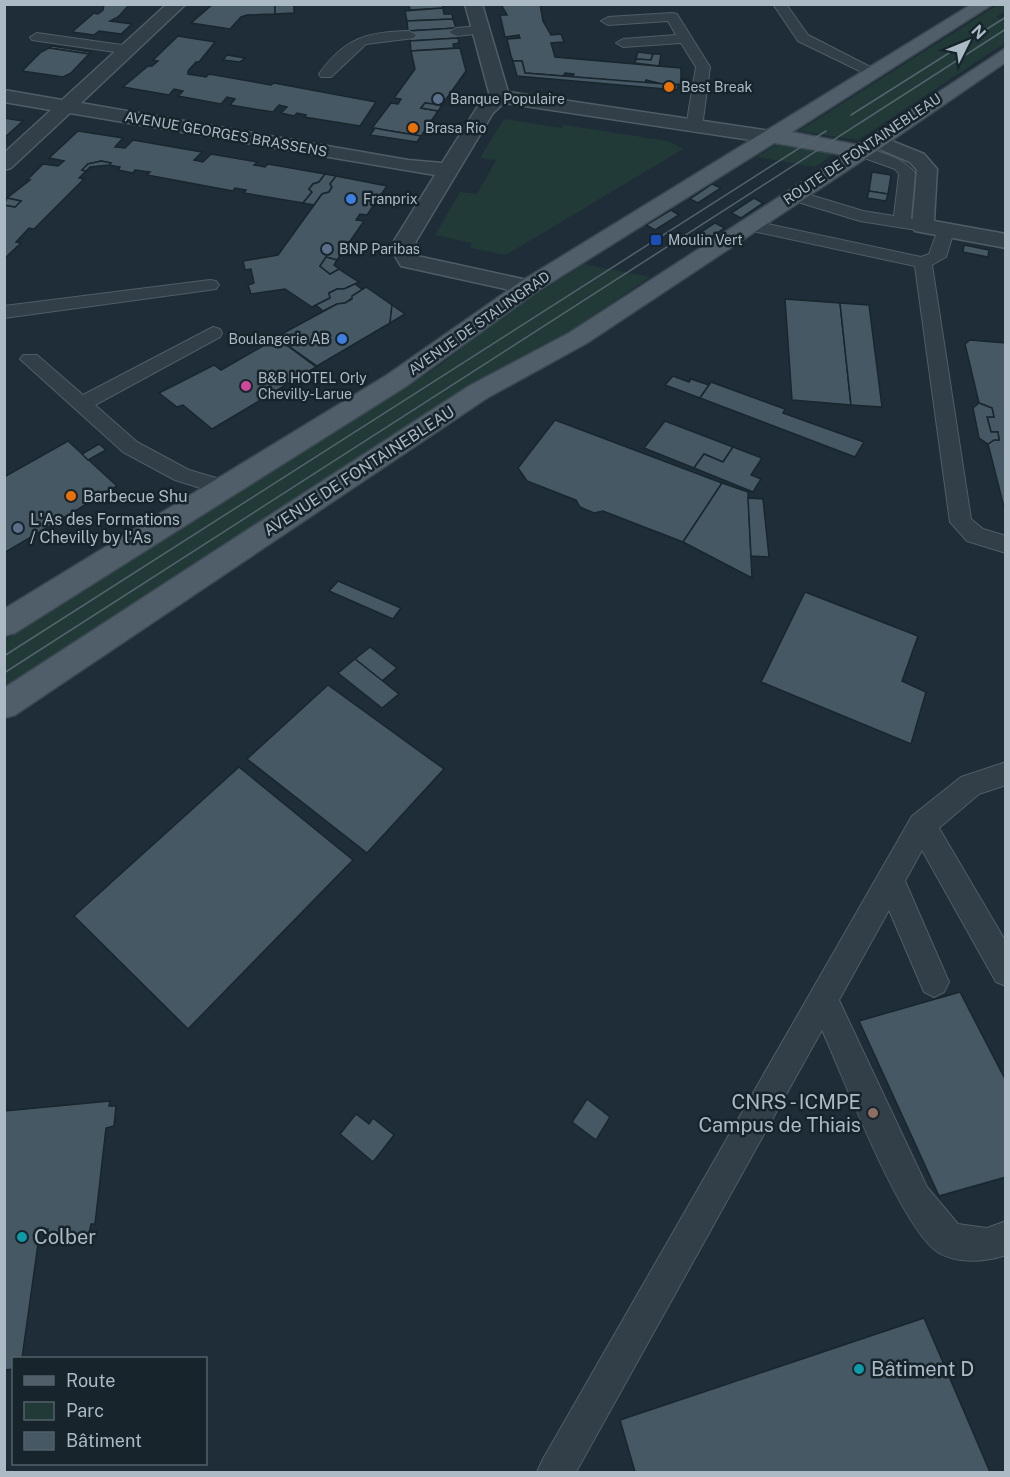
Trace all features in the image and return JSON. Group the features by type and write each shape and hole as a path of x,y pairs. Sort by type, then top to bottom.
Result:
{"main road":[{"name":"AVENUE DE STALINGRAD","path":"4,624 436,355 477,321 528,287 985,4"},
{"name":"ROUTE DE FONTAINEBLEAU","path":"718,245 1005,53"},
{"path":"770,137 869,146"},
{"name":"AVENUE DE FONTAINEBLEAU","path":"4,705 478,392 578,338 718,245"}],"street":[{"path":"4,165 178,4"},
{"path":"473,4 500,97"},
{"name":"AVENUE GEORGES BRASSENS","path":"4,96 397,164 449,170"},
{"path":"500,97 770,137"},
{"path":"500,97 485,111 405,241 404,251 409,261 528,287"},
{"path":"869,146 917,158 927,169 912,224 1005,243"}],"lane":[{"path":"779,4 803,38 875,73"},
{"path":"609,21 672,17 703,67 694,127"},
{"path":"456,32 482,35"},
{"path":"326,74 357,41 376,36 409,35"},
{"path":"37,37 129,50"},
{"path":"623,43 684,39"},
{"path":"794,195 860,216 912,224"},
{"path":"749,225 923,263 937,257 944,232"},
{"path":"923,263 961,522 975,535 1005,545"},
{"path":"4,312 210,285"},
{"path":"81,404 213,333"},
{"path":"30,359 130,447 182,475 222,487"},
{"path":"556,1473 922,825 970,785 1005,772"},
{"path":"922,825 947,865 1005,972"},
{"path":"890,878 934,982"},
{"path":"823,998 915,1199 949,1240 987,1245 1005,1238"}],"green space":[{"path":"999,4 1005,5 1005,11 996,17 1005,21 1005,43 858,140 799,131"},
{"path":"504,119 562,128 564,125 668,141 683,149 506,255 470,248 472,243 435,235 460,192 477,194 496,160 480,158"},
{"path":"775,145 833,154 815,167 757,157"},
{"path":"584,264 650,277 566,334 461,391 5,689 5,640 439,366 506,313"}],"building":[{"path":"104,4 130,4 118,17 110,21 132,24 121,34 99,31 94,35 72,32 94,13 98,14 103,10"},
{"path":"213,4 275,4 275,14 241,17 230,29 191,23"},
{"path":"275,4 294,4 294,13 275,14"},
{"path":"409,4 442,4 443,8 410,10"},
{"path":"501,4 540,4 543,21 551,35 561,34 564,42 551,43 555,57 681,68 681,84 666,85 646,80 645,83 573,77 574,74 565,73 563,76 525,73 522,61 513,61 511,56 507,39 520,38 519,35 505,37 500,15 507,15"},
{"path":"443,8 444,14 452,14 453,19 407,21 405,11"},
{"path":"453,19 456,28 408,31 407,21"},
{"path":"456,28 458,38 410,41 408,31"},
{"path":"178,36 215,42 199,62 196,62 188,71 188,74 206,77 209,74 271,85 274,83 376,102 360,126 304,117 306,115 297,113 294,116 281,113 287,107 279,105 273,112 230,105 235,99 227,97 221,104 178,96 183,91 174,89 169,95 123,87 148,66 158,61 153,60"},
{"path":"458,38 459,43 453,44 454,48 411,51 410,41"},
{"path":"52,46 91,52 89,54 49,48"},
{"path":"49,48 89,54 71,73 63,77 22,71 41,52"},
{"path":"460,48 466,71 442,105 425,103 421,108 438,111 421,136 372,128 391,103 398,104 401,99 394,98 415,69 411,51"},
{"path":"638,52 653,54 651,60 636,59"},
{"path":"653,54 661,54 659,66 635,63 636,59 651,60"},
{"path":"227,55 245,58 240,62 223,60"},
{"path":"513,61 522,61 525,73 678,85 677,90 517,76"},
{"path":"425,103 442,105 438,111 421,108"},
{"path":"4,118 23,121 4,138"},
{"path":"375,128 421,136 417,142 370,135"},
{"path":"78,131 123,138 115,147 125,148 133,140 202,152 194,160 203,162 211,154 257,162 254,165 265,167 268,164 325,174 309,189 312,192 303,203 244,193 246,190 235,188 233,191 147,175 150,172 135,170 133,173 118,170 120,167 101,161 88,164 82,170 86,171 79,178 84,179 34,229 29,228 16,242 21,243 4,259 4,205 15,207 21,201 7,198 30,180 27,180 43,164 58,166 64,161 49,158"},
{"path":"101,161 111,163 90,167 86,171 82,170 88,164"},
{"path":"872,172 891,175 888,194 869,191"},
{"path":"325,174 336,176 330,184 332,187 329,192 322,194 314,205 303,203 312,192 309,189"},
{"path":"336,176 387,186 367,215 360,214 356,220 364,221 337,260 326,257 320,266 330,274 339,269 359,282 329,293 330,298 312,307 285,289 251,294 248,285 254,283 251,269 245,270 243,261 278,255 322,194 329,192 332,187 330,184"},
{"path":"712,184 721,188 698,203 690,199"},
{"path":"869,191 888,194 886,201 867,198"},
{"path":"7,198 21,201 15,207 4,205"},
{"path":"754,198 763,203 741,218 731,213"},
{"path":"671,210 679,215 655,230 646,225"},
{"path":"715,223 725,228 700,244 691,239"},
{"path":"964,245 989,250 988,257 963,252"},
{"path":"326,257 337,260 334,265 339,269 330,274 320,266"},
{"path":"355,284 363,290 345,303 323,311 316,305 330,298 329,293"},
{"path":"366,287 392,305 390,323 317,366 276,337 337,304 345,303"},
{"path":"785,299 840,303 851,405 792,400"},
{"path":"840,303 869,305 882,407 851,405"},
{"path":"392,305 405,314 390,323"},
{"path":"277,338 316,367 212,429 183,405 177,407 159,393 214,365 221,370"},
{"path":"970,340 1006,343 1006,515 988,444 999,440 998,432 991,432 987,417 994,417 992,408 979,403 965,344"},
{"path":"673,376 689,382 691,379 709,385 700,398 665,385"},
{"path":"711,382 785,409 783,413 864,442 855,457 700,398"},
{"path":"979,403 992,408 994,417 987,417 991,432 998,432 999,440 988,444 979,438 973,408"},
{"path":"555,420 722,483 683,542 603,511 594,513 580,507 576,500 527,481 518,468"},
{"path":"665,421 733,447 723,462 704,454 694,468 644,448"},
{"path":"68,441 117,486 4,553 4,477"},
{"path":"99,444 106,450 88,460 82,454"},
{"path":"733,447 762,458 751,475 761,479 753,492 694,468 704,454 723,462"},
{"path":"722,483 748,492 752,578 683,542"},
{"path":"748,498 763,499 769,557 751,556"},
{"path":"338,581 401,608 393,619 329,591"},
{"path":"805,592 918,636 902,681 926,692 911,744 761,682"},
{"path":"370,647 397,668 382,681 355,659"},
{"path":"355,659 399,694 382,708 338,673"},
{"path":"328,685 444,769 367,853 247,759"},
{"path":"239,767 353,860 188,1029 74,916"},
{"path":"960,992 1006,1081 1006,1177 939,1196 859,1021"},
{"path":"587,1099 610,1117 596,1140 572,1122"},
{"name":"Colber","path":"110,1101 109,1106 116,1106 114,1126 106,1128 95,1224 91,1224 89,1234 47,1239 48,1229 40,1230 22,1357 12,1357 12,1369 4,1370 4,1111"},
{"path":"356,1114 369,1124 373,1118 394,1135 373,1162 340,1134"},
{"name":"Bâtiment D","path":"924,1318 990,1472 635,1472 620,1420"}],"tram line":[{"path":"851,115 1006,17"},
{"path":"4,673 1006,29"},
{"path":"4,656 826,131"}],"place":[{"name":"Best Break","path":"669,87"},
{"name":"Banque Populaire","path":"438,99"},
{"name":"Brasa Rio","path":"413,128"},
{"name":"Franprix","path":"351,199"},
{"name":"Moulin Vert","path":"656,240"},
{"name":"BNP Paribas","path":"327,249"},
{"name":"Boulangerie AB","path":"342,339"},
{"name":"B&B HOTEL Orly Chevilly-Larue","path":"246,386"},
{"name":"Barbecue Shu","path":"71,496"},
{"name":"L'As des Formations / Chevilly by l'As","path":"18,528"},
{"name":"CNRS - ICMPE Campus de Thiais","path":"873,1113"},
{"name":"Colber","path":"22,1237"},
{"name":"Bâtiment D","path":"859,1369"}]}
